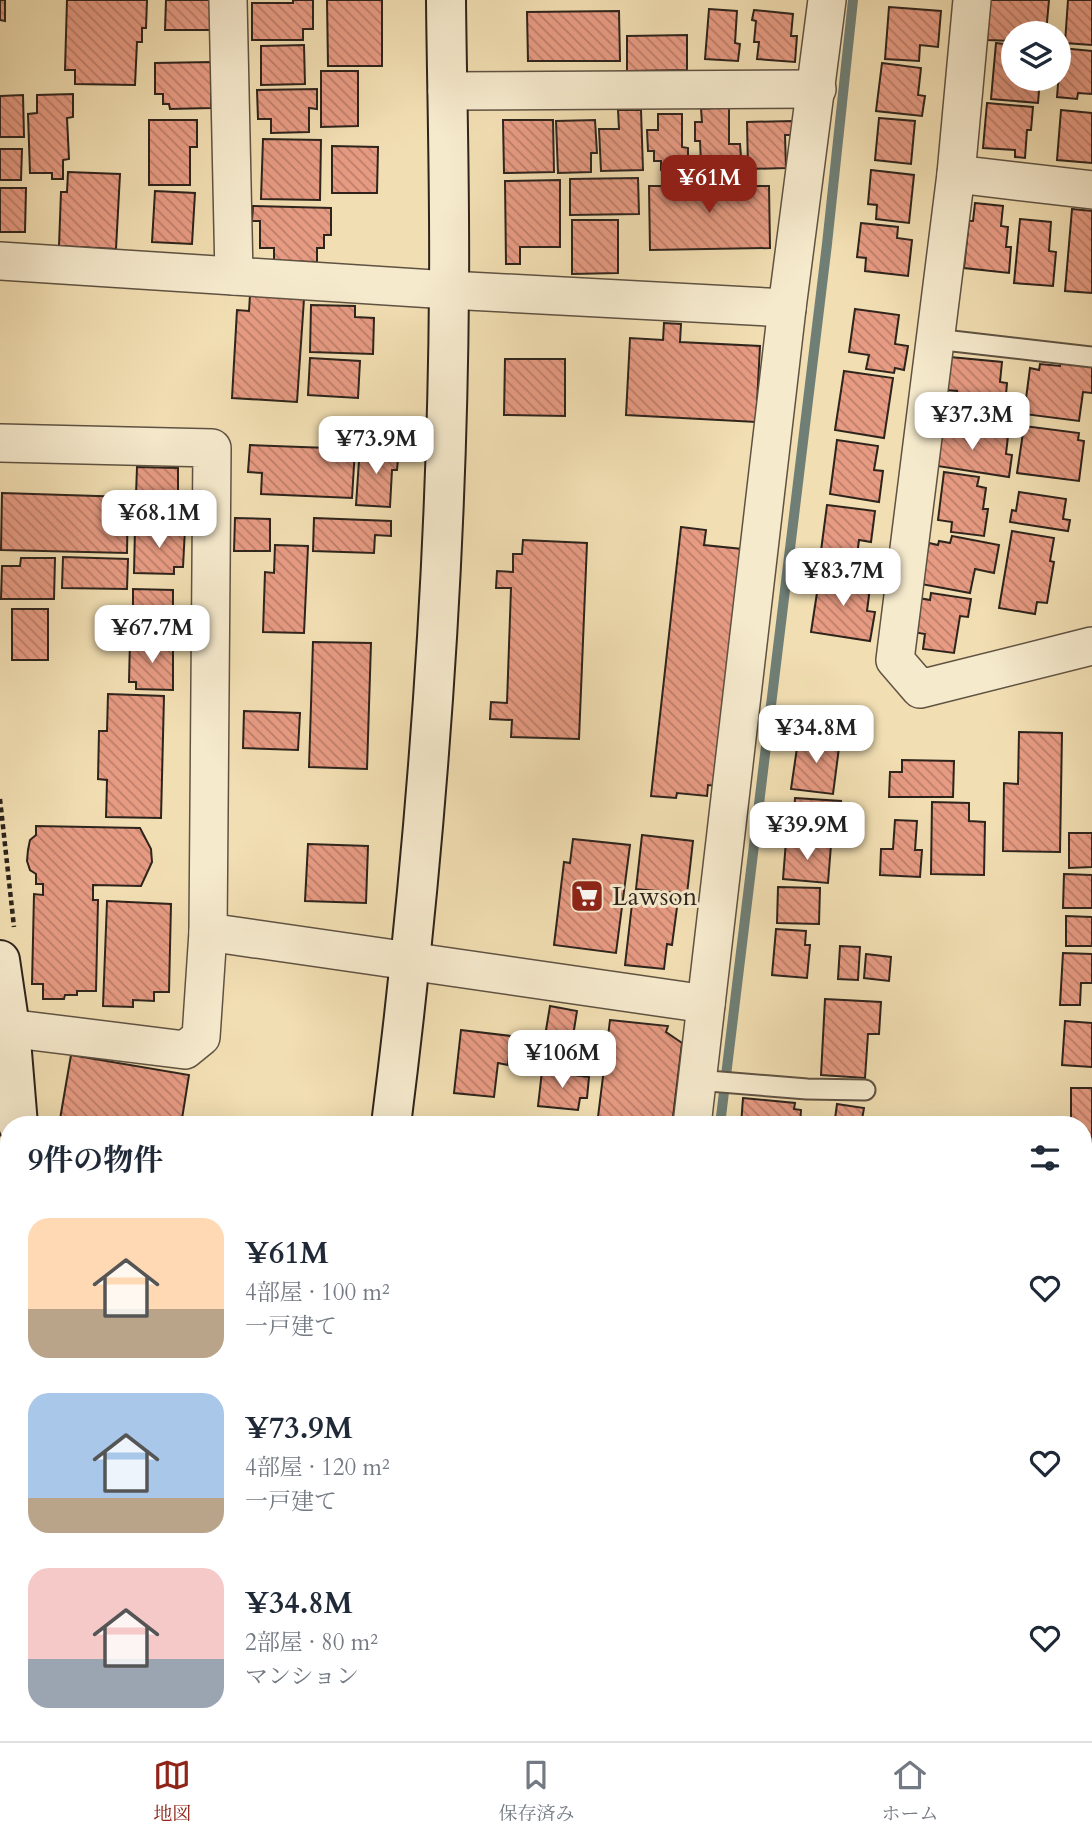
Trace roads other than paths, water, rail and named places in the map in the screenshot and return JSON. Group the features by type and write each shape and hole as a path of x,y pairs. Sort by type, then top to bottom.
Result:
{"street":[{"path":"228,0 234,276"},
{"path":"392,1116 412,960 437,637 449,290 446,0"},
{"path":"692,1116 787,308 827,0"},
{"path":"972,0 956,174 895,660 920,689 1092,646"},
{"path":"447,91 817,89"},
{"path":"956,174 1092,190"},
{"path":"0,261 449,290 787,308"},
{"path":"0,443 212,448 208,933 201,1037 185,1050 5,1028"},
{"path":"208,933 706,1003"},
{"path":"0,960 5,1028 17,1116"}],"lane":[{"path":"935,339 1092,357"},
{"path":"696,1080 807,1089 865,1090"}],"waterway":[{"path":"721,1116 827,244 853,0"}],"place":[{"name":"Lawson","path":"587,896"}]}
